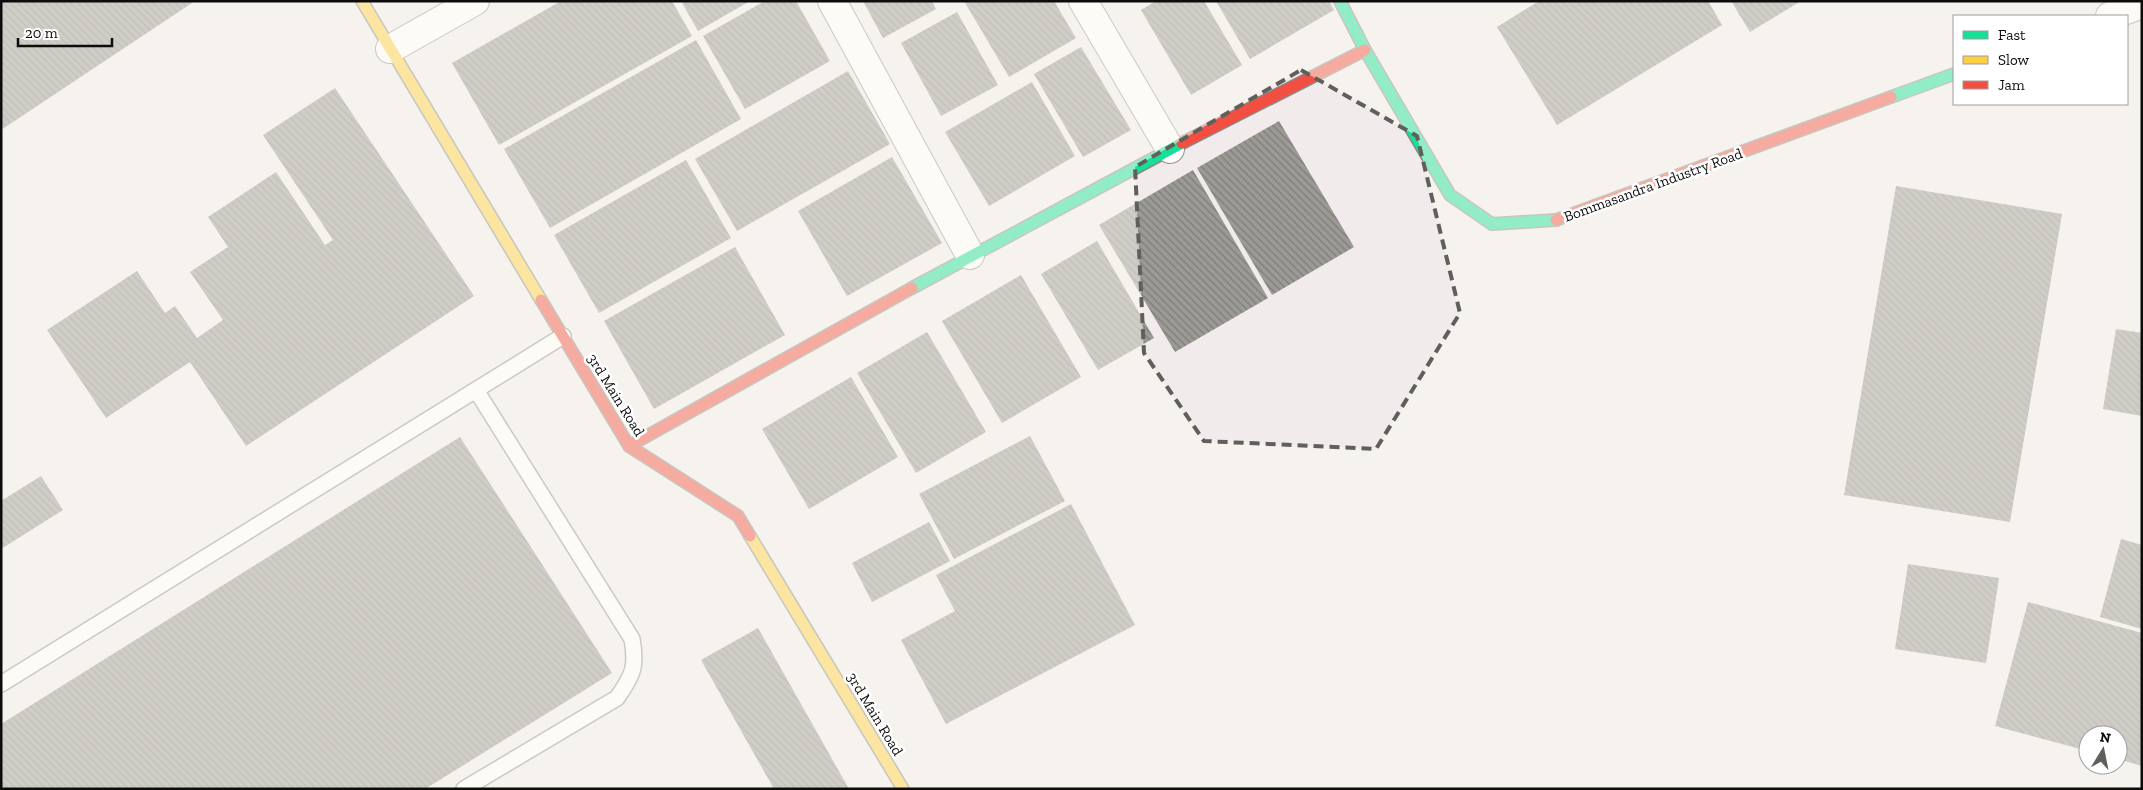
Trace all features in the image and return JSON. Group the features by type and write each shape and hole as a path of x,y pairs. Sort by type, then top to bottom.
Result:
{"street":[{"name":"3rd Main Road","path":"362,1 629,446 738,516 903,789"},
{"path":"390,49 475,1"},
{"path":"832,1 970,255"},
{"path":"1083,1 1170,149"},
{"name":"Bommasandra Industry Road","path":"1340,1 1365,50 1450,195 1492,224 1558,220 1953,74"},
{"path":"2113,15 2142,4"},
{"path":"629,446 970,255 1170,149 1365,50"}],"lane":[{"path":"1,684 563,336"},
{"path":"464,789 617,698 630,680 636,658 632,639 476,390"}],"highlighted area":[{"path":"1301,70 1417,136 1460,313 1376,449 1204,441 1144,353 1135,167"}],"shaded area":[{"path":"1,1 2142,1 2142,789 1,789"}],"building":[{"path":"1,1 191,1 192,3 1,130"},
{"path":"561,1 672,1 692,36 499,145 452,63"},
{"path":"681,1 750,1 698,31"},
{"path":"765,1 796,1 830,61 745,109 703,36"},
{"path":"863,1 932,1 936,9 883,38"},
{"path":"964,1 1054,1 1076,38 1009,77"},
{"path":"1156,1 1204,1 1242,65 1191,95 1141,10"},
{"path":"1216,1 1329,1 1334,10 1250,59"},
{"path":"1539,1 1708,1 1722,25 1557,125 1497,27"},
{"path":"1731,1 1801,1 1750,32"},
{"path":"957,12 998,85 941,116 901,43"},
{"path":"696,40 741,119 550,228 504,149"},
{"path":"1081,47 1131,130 1083,157 1034,74"},
{"path":"848,71 890,144 737,231 695,159"},
{"path":"1032,82 1075,156 989,206 945,132"},
{"path":"335,88 474,296 246,446 190,362 106,418 47,330 137,271 165,313 175,306 197,338 223,320 190,272 228,247 208,217 276,172 325,245 333,240 263,135"},
{"path":"1279,121 1354,247 1272,295 1197,168"},
{"path":"892,157 942,243 847,296 798,211"},
{"path":"686,160 731,238 599,313 554,235"},
{"path":"1193,170 1268,298 1175,352 1099,225"},
{"path":"1896,186 2062,214 2010,522 1844,495"},
{"path":"1097,241 1154,338 1098,370 1041,274"},
{"path":"735,247 785,335 654,409 604,321"},
{"path":"1021,275 1081,377 1002,423 942,321"},
{"path":"2116,329 2142,333 2142,416 2103,409"},
{"path":"927,332 986,432 916,473 857,373"},
{"path":"851,377 898,457 809,509 762,429"},
{"path":"1030,436 1065,501 954,559 919,494"},
{"path":"460,437 612,673 425,789 1,789 1,724"},
{"path":"41,476 63,510 1,549 1,501"},
{"path":"1071,504 1135,625 946,724 901,640 955,611 936,575"},
{"path":"929,522 950,561 872,602 852,563"},
{"path":"2121,539 2142,545 2142,629 2100,617"},
{"path":"1908,564 1999,578 1986,663 1895,649"},
{"path":"2028,602 2142,633 2142,766 2128,762 2128,725 2078,725 2078,748 1995,726"},
{"path":"758,628 849,789 774,789 701,660"}],"traffic: fast":[{"path":"1340,1 1365,50 1450,195 1492,224 1556,220"},
{"path":"1891,97 1953,74"},
{"path":"912,288 1182,143"}],"traffic: slow":[{"path":"362,1 541,300"},
{"path":"750,536 903,789"}],"traffic: jam":[{"path":"1182,143 1365,50"},
{"path":"1556,220 1891,97"},
{"path":"629,446 912,288"},
{"path":"541,300 629,446 738,516 750,536"}]}
